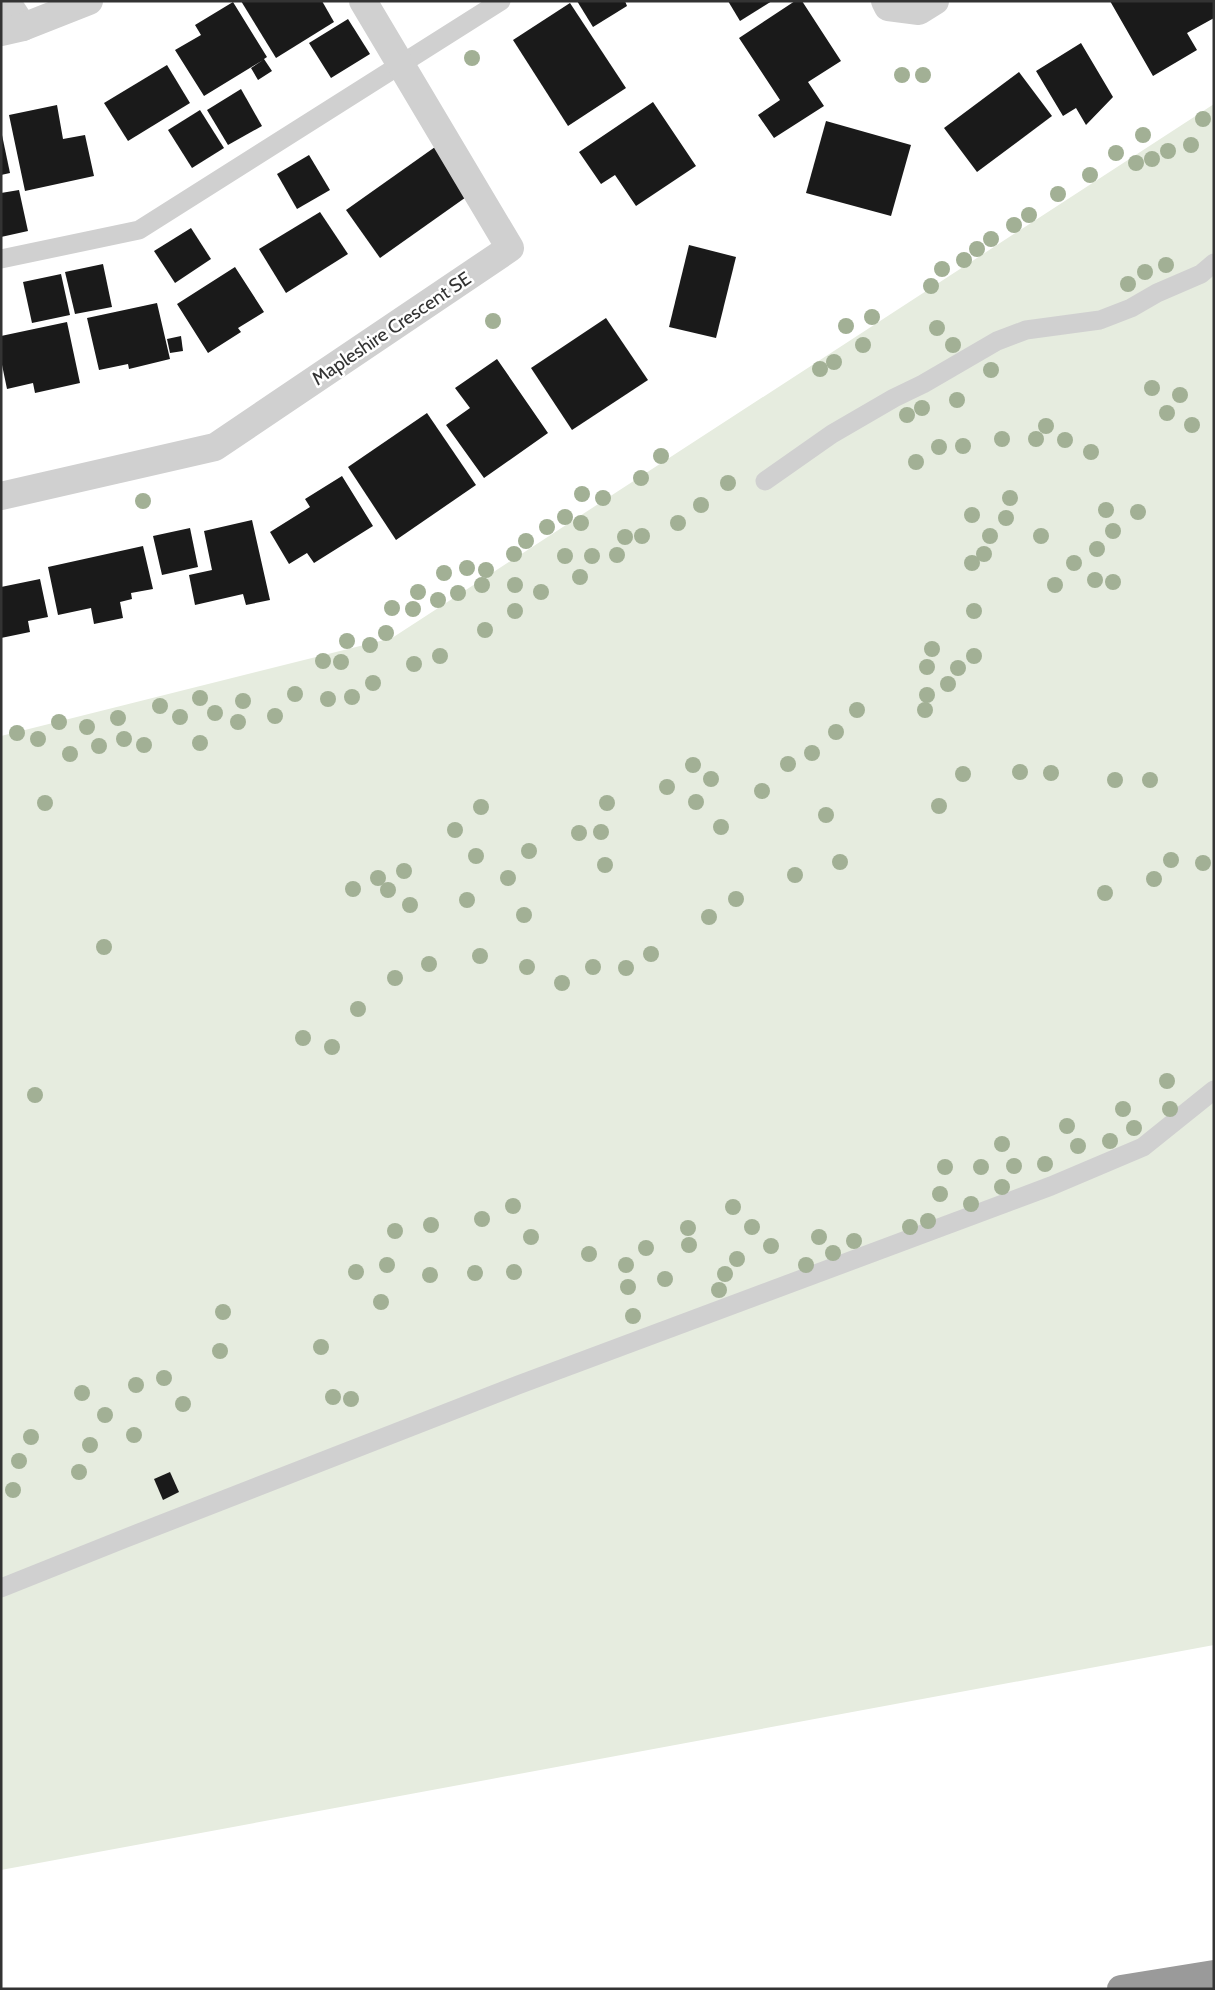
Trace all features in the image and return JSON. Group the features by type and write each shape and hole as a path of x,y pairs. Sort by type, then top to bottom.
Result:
{"highway":[{"path":"1121,1989 1214,1974"}],"street":[{"path":"6,1 12,30 89,1"},
{"name":"Mapleshire Crescent SE","path":"1,496 214,447 510,248 362,1"},
{"path":"885,1 888,6 919,11 934,1"}],"lane":[{"path":"1,259 139,230 501,1"},
{"path":"765,482 840,430 997,341 1026,330 1100,320 1131,308 1157,293 1201,274 1214,263"},
{"path":"1,1588 518,1385 1052,1186 1143,1147 1214,1090"}],"shaded area":[{"path":"1214,104 1214,1645 1,1870 1,736 392,638"}],"building":[{"path":"241,1 322,1 334,22 276,58"},
{"path":"577,1 625,1 627,6 593,27"},
{"path":"728,1 772,1 740,21"},
{"path":"795,1 802,1 841,61 808,82 824,106 774,138 758,115 780,100 739,38"},
{"path":"1110,1 1214,1 1214,18 1187,33 1197,50 1153,76"},
{"path":"233,2 267,57 264,59 272,71 258,80 251,68 263,60 204,96 175,50 201,35 195,25"},
{"path":"570,3 626,88 568,126 513,40"},
{"path":"348,19 370,54 331,78 309,43"},
{"path":"1081,43 1113,97 1086,125 1076,108 1063,116 1036,71"},
{"path":"167,65 190,103 128,141 104,103"},
{"path":"1019,72 1052,116 977,172 944,128"},
{"path":"241,89 262,126 228,145 207,110"},
{"path":"653,102 696,166 636,206 615,175 601,184 579,152"},
{"path":"57,105 63,139 85,135 94,176 25,191 9,115"},
{"path":"200,110 224,148 192,168 168,130"},
{"path":"826,121 911,145 891,216 806,193"},
{"path":"1,136 10,173 1,175"},
{"path":"435,147 469,195 380,258 346,210"},
{"path":"309,155 330,190 297,209 277,174"},
{"path":"19,190 28,231 1,237 1,193"},
{"path":"320,212 348,254 286,293 259,249"},
{"path":"191,228 211,259 175,283 154,251"},
{"path":"689,245 736,257 716,338 669,327"},
{"path":"103,264 112,307 75,314 65,272"},
{"path":"235,267 264,312 238,328 241,332 208,353 177,304"},
{"path":"61,274 70,315 32,323 23,282"},
{"path":"157,303 170,359 129,369 128,364 99,370 87,318"},
{"path":"606,318 648,380 572,430 531,368"},
{"path":"67,322 80,383 35,393 33,383 7,389 1,360 1,336"},
{"path":"181,336 183,351 170,353 167,339"},
{"path":"497,359 548,433 484,478 446,425 470,408 455,388"},
{"path":"427,413 476,485 396,540 348,467"},
{"path":"342,476 373,526 314,563 307,553 289,564 270,532 310,507 305,499"},
{"path":"252,520 270,600 246,605 243,594 195,605 189,575 212,570 204,531"},
{"path":"190,528 198,567 162,575 153,536"},
{"path":"143,546 153,589 131,593 132,599 120,602 123,618 94,624 91,608 58,615 48,567"},
{"path":"40,579 48,617 28,621 30,632 1,638 1,587"},
{"path":"170,1472 179,1492 163,1500 154,1479"}]}
